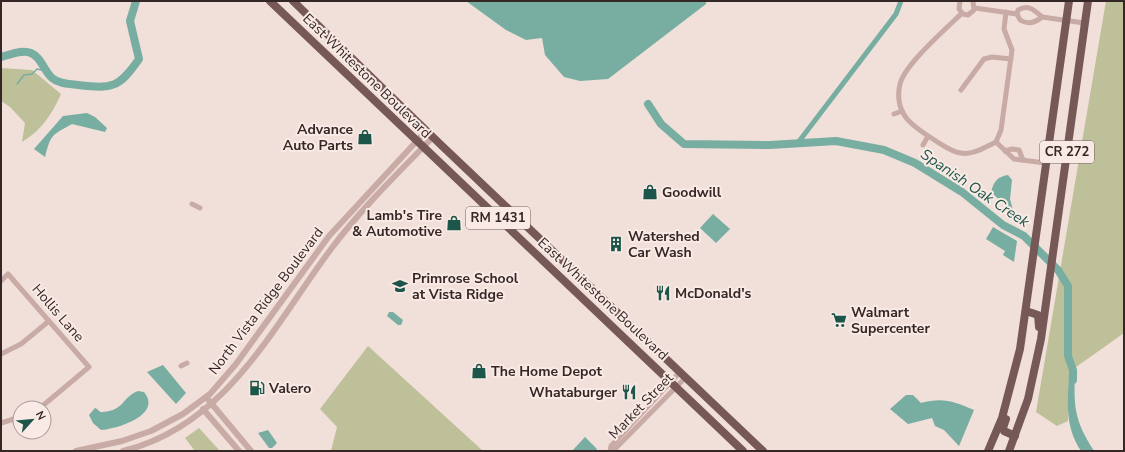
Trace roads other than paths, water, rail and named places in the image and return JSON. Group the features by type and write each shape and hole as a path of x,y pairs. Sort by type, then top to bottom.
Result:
{"main road":[{"name":"East Whitestone Boulevard","path":"270,1 674,384 740,449 748,451"},
{"name":"East Whitestone Boulevard","path":"293,1 426,131 763,451"},
{"path":"988,451 1008,398 1016,368 1024,325 1045,163 1069,1"},
{"path":"1084,23 1088,1"},
{"name":"CR 272","path":"1009,451 1028,398 1040,346 1084,23"},
{"path":"1026,311 1036,313 1039,319 1028,386 1028,398"},
{"path":"1015,436 1004,432 1003,428 1022,362 1024,325"}],"street":[{"path":"960,1 958,7 965,15 971,14 975,8 973,1"},
{"path":"975,8 1017,14"},
{"path":"1017,14 1022,8 1030,8 1037,11 1042,17"},
{"path":"962,13 905,72 899,93 902,111 911,125 954,152 961,153 974,152 996,142 1000,130 1011,59 1011,45 1004,29 1006,12"},
{"path":"1017,14 1020,20 1028,23 1032,23 1042,17 1084,23"},
{"path":"961,90 984,59 992,57 1011,59"},
{"path":"894,114 902,111"},
{"name":"North Vista Ridge Boulevard","path":"123,451 166,435 205,411 232,385 332,248 420,144 426,131"},
{"path":"923,145 928,136"},
{"name":"North Vista Ridge Boulevard","path":"76,451 122,441 151,431 183,414 206,397 236,364 329,236 420,144 433,137"},
{"path":"996,142 1014,159 1045,163"},
{"path":"1005,151 1012,148 1019,150 1023,160"},
{"path":"192,204 200,208"},
{"name":"Hollis Lane","path":"1,281 8,274 89,367 50,400"},
{"path":"1,354 22,344 49,321"},
{"path":"181,366 187,364"},
{"name":"Market Street","path":"610,451 611,446 683,375"},
{"name":"Market Street","path":"613,451 674,384"},
{"path":"206,397 251,451"},
{"path":"199,403 239,451"},
{"path":"1,423 12,420"}],"water":[{"path":"466,1 706,1 706,4 608,79 580,81 564,77 545,55 542,38 526,40 506,30"},
{"path":"87,113 95,117 107,128 105,132 72,124 53,136 45,157 34,149 63,116"},
{"path":"1008,175 1012,180 1010,199 1013,210 1008,208 991,192 996,180"},
{"path":"713,214 730,229 716,243 700,228"},
{"path":"993,227 1017,241 1014,262 1003,255 1005,251 986,239"},
{"path":"389,312 393,312 403,320 401,325 398,325 387,316"},
{"path":"163,365 186,393 176,404 147,372"},
{"path":"1075,368 1075,402 1078,420 1094,451 1081,451 1069,422 1069,372"},
{"path":"138,391 144,392 148,400 148,408 136,419 127,424 101,430 93,423 89,415 95,408 102,412 110,411 115,409 128,397"},
{"path":"906,395 913,395 921,403 942,400 960,404 974,410 959,446 944,430 935,426 932,418 908,424 890,409"},
{"path":"268,430 277,443 272,448 269,448 258,433"},
{"path":"585,437 597,449 596,451 572,451"}],"waterway":[{"name":"Spanish Oak Creek","path":"1,57 20,52 31,53 40,61 49,75 61,83 99,87 114,84 126,76 139,59 130,21 136,1"},
{"path":"797,144 896,14 901,1"},
{"path":"17,84 24,75 32,74 37,69 46,71"},
{"name":"Spanish Oak Creek","path":"648,104 661,124 684,144 770,145 836,141 884,150 915,163 962,192 1003,225 1024,236 1058,270 1068,286 1068,356 1073,370 1073,380"}],"place":[{"name":"Advance Auto Parts","path":"365,137"},
{"name":"Goodwill","path":"650,192"},
{"name":"Lamb's Tire & Automotive","path":"454,223"},
{"name":"Watershed Car Wash","path":"616,244"},
{"name":"Primrose School at Vista Ridge","path":"400,286"},
{"name":"McDonald's","path":"663,293"},
{"name":"Walmart Supercenter","path":"839,320"},
{"name":"The Home Depot","path":"479,371"},
{"name":"Valero","path":"257,388"},
{"name":"Whataburger","path":"629,392"}]}
